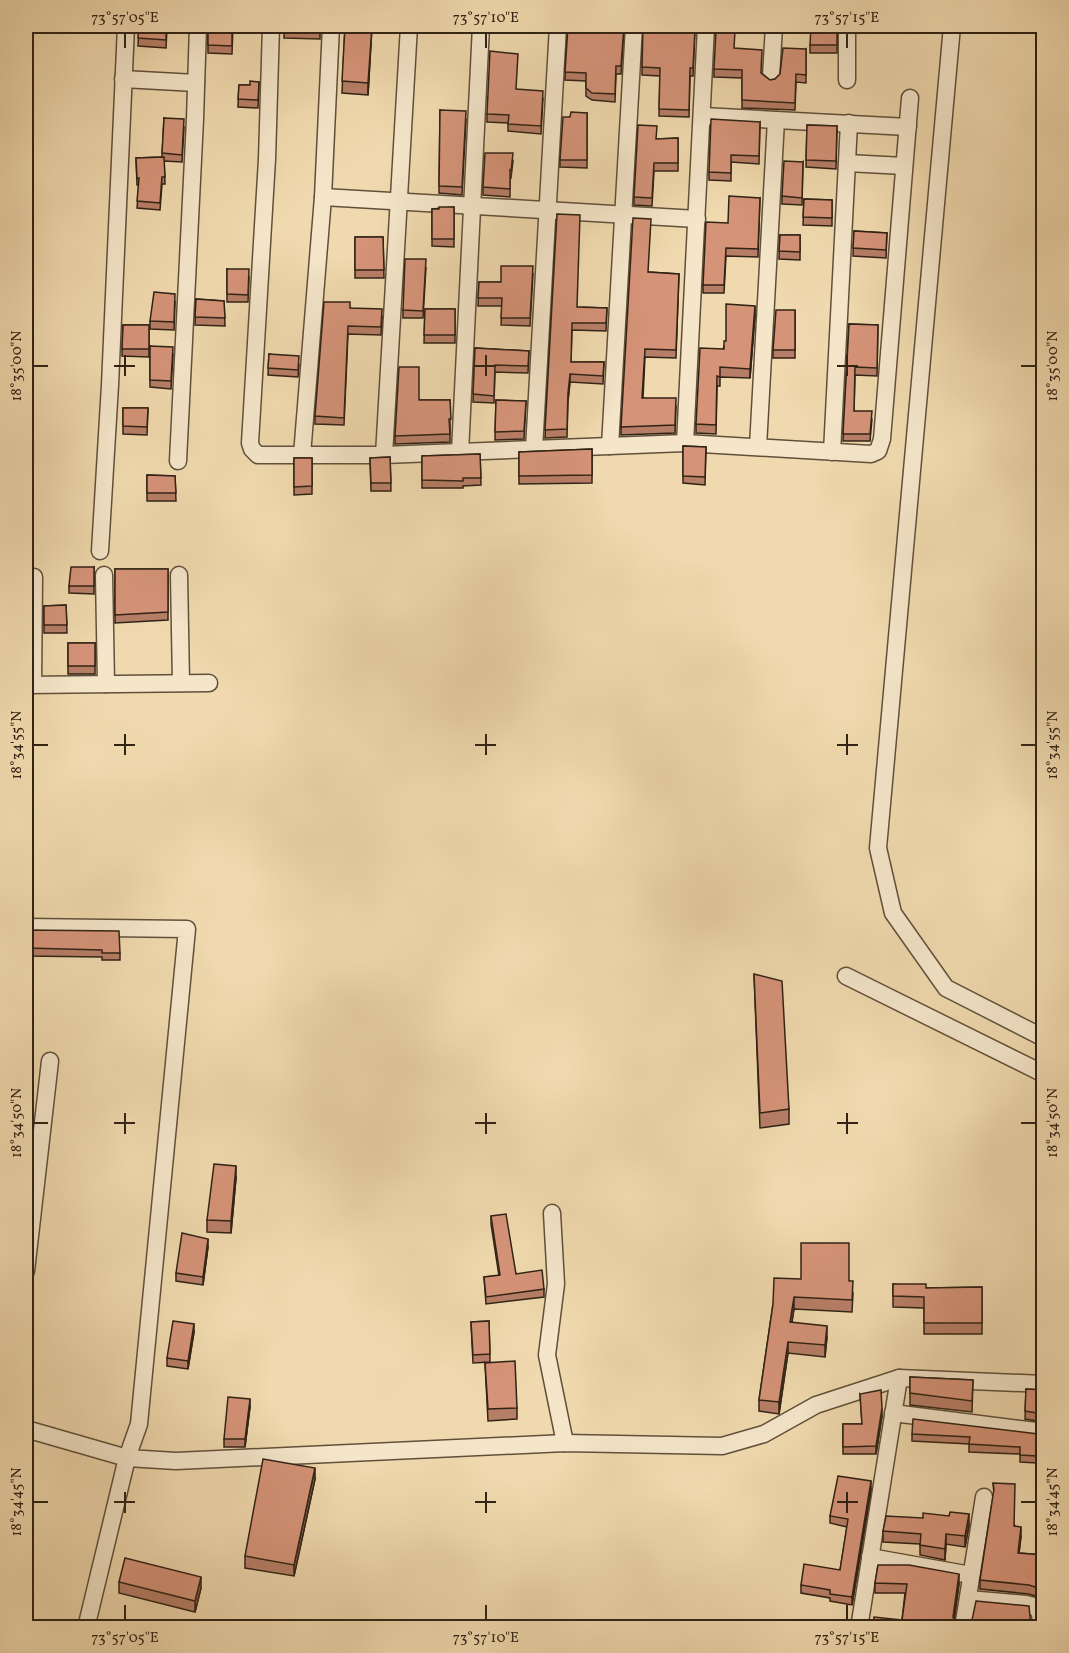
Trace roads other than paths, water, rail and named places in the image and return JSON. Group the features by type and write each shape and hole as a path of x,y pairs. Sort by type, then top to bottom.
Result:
{"street":[{"path":"100,550 110,385 126,26"},
{"path":"178,461 198,26"},
{"path":"271,26 267,159 250,442 252,449 258,454 384,454 685,443 871,454 878,451 910,98"},
{"path":"302,455 323,197 331,26"},
{"path":"384,454 409,26"},
{"path":"460,452 481,26"},
{"path":"534,449 558,26"},
{"path":"610,446 634,26"},
{"path":"685,443 706,26"},
{"path":"771,77 774,26"},
{"path":"847,26 847,80"},
{"path":"952,26 878,848 893,913 946,988 1044,1038"},
{"path":"123,78 196,83"},
{"path":"703,116 908,127"},
{"path":"758,447 776,120"},
{"path":"832,452 849,123"},
{"path":"847,163 904,166"},
{"path":"323,197 697,219"},
{"path":"104,575 106,684"},
{"path":"179,575 181,683"},
{"path":"34,577 29,685 209,682"},
{"path":"26,927 187,929 139,1424 127,1458 86,1628"},
{"path":"846,976 1044,1074"},
{"path":"26,1271 50,1061"},
{"path":"552,1213 556,1284 547,1355 565,1443"},
{"path":"26,1429 127,1458 176,1461 565,1443 722,1446 764,1434 816,1405 899,1378 1044,1384"},
{"path":"859,1628 899,1378"},
{"path":"893,1413 1044,1432"},
{"path":"963,1628 984,1497"},
{"path":"870,1557 971,1575"},
{"path":"968,1599 1034,1606 1040,1612 1041,1628"}]}
